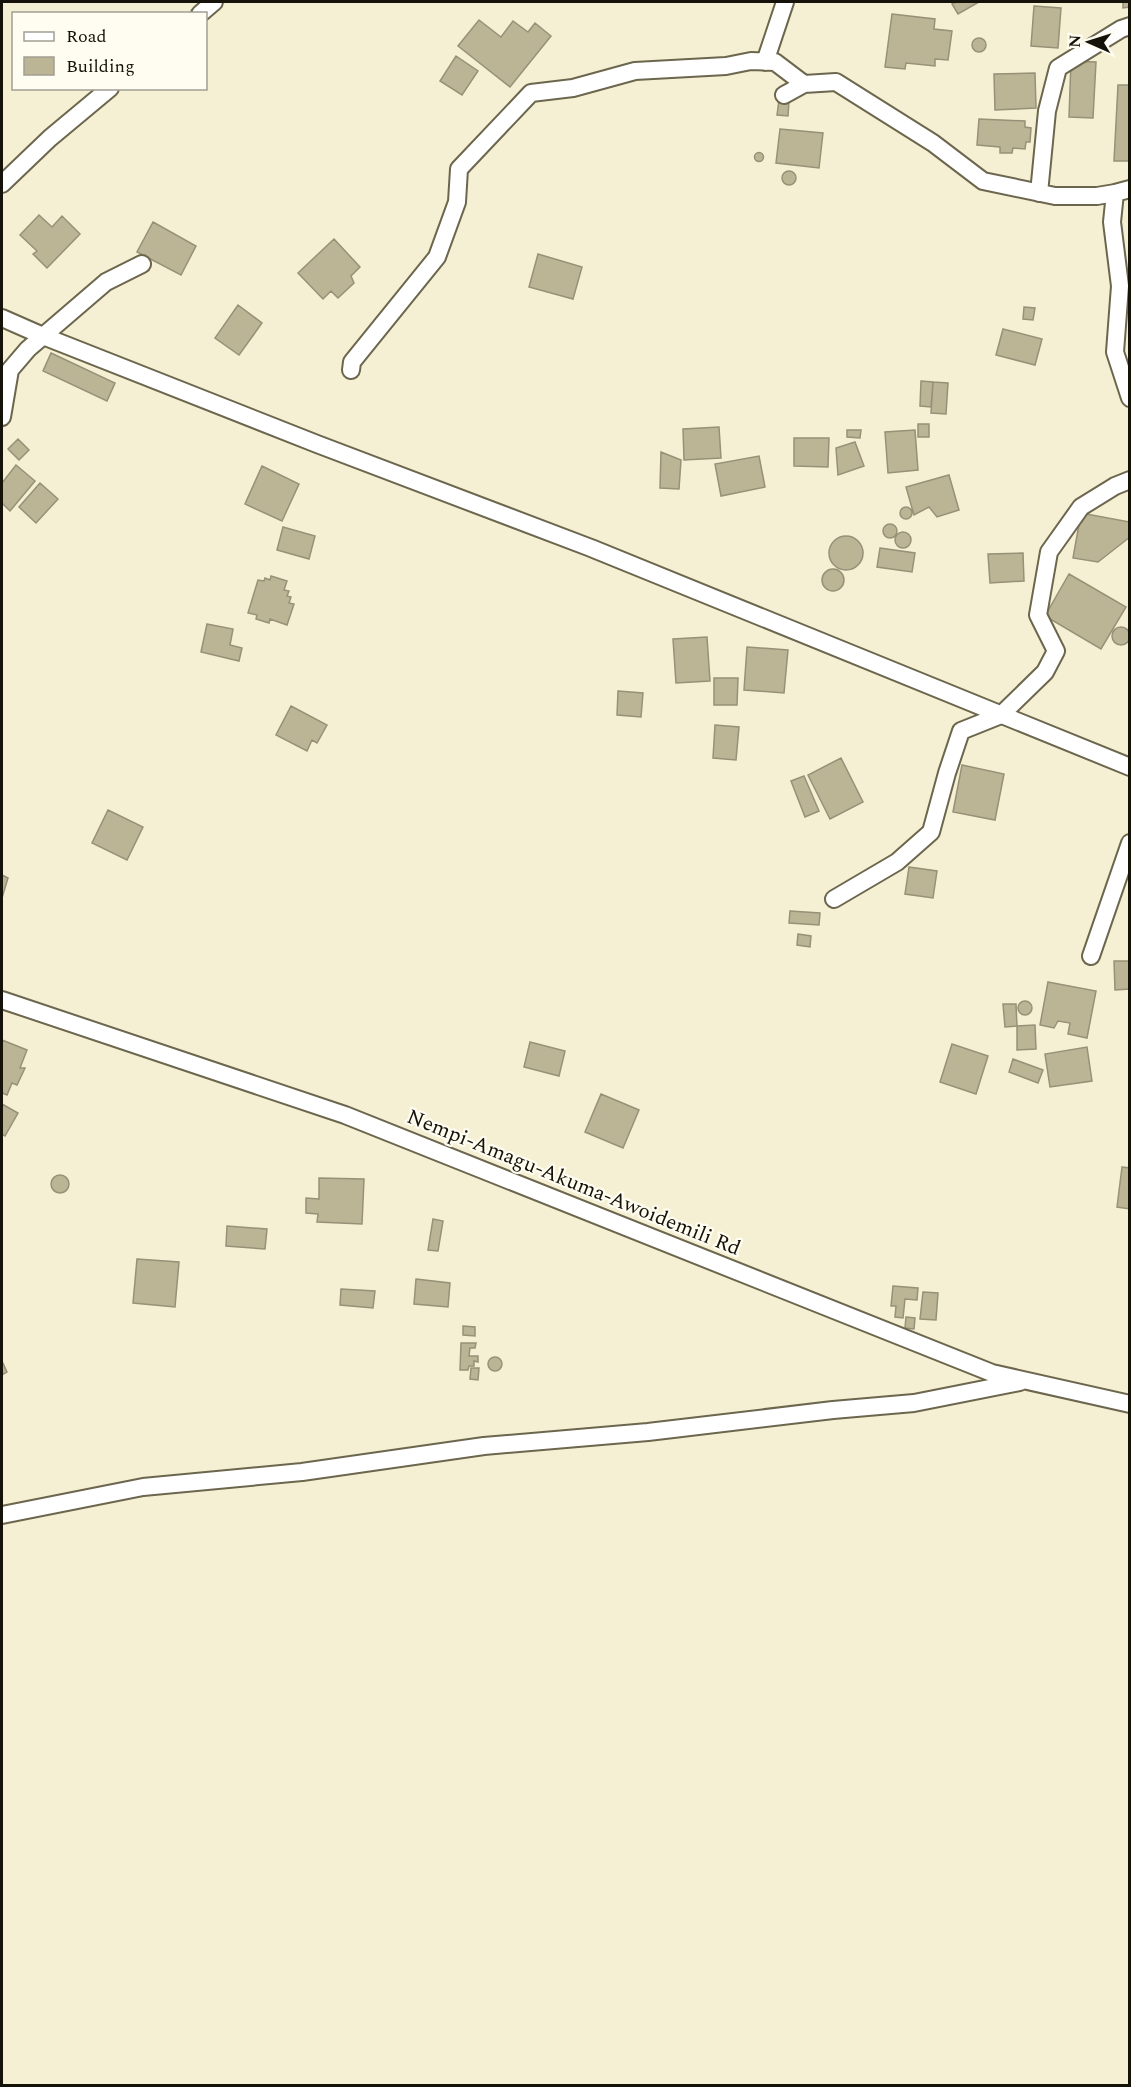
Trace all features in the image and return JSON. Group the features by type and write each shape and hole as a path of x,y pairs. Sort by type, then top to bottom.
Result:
{"street":[{"path":"202,12 214,2"},
{"path":"765,62 785,2"},
{"path":"1040,193 1047,111 1058,68 1121,29 1130,26"},
{"path":"351,370 352,362 437,257 457,202 459,170 531,93 573,88 635,71 726,66 752,60 775,62 804,84"},
{"path":"784,95 804,84 836,82 933,143 983,181 1055,196 1097,196 1122,191 1112,222 1120,286 1115,352 1130,398"},
{"path":"2,184 50,138 108,90"},
{"path":"2,417 10,370 28,349 106,282 142,264"},
{"path":"2,318 316,444 591,548 1130,767"},
{"path":"834,899 897,862 931,832 961,731 1001,715 1045,672 1056,651 1038,615 1049,552 1081,507 1115,486 1130,480"},
{"path":"1091,956 1130,843"},
{"name":"Nempi-Amagu-Akuma-Awoidemili Rd","path":"2,1000 345,1115 993,1372 1130,1404"},
{"path":"2,1515 143,1487 302,1472 484,1446 648,1432 833,1410 914,1403 1027,1381"}],"building":[{"path":"979,2 958,14 952,4"},
{"path":"1123,2 1130,2 1130,7 1123,8"},
{"path":"1034,6 1061,8 1058,48 1031,46"},
{"path":"892,14 935,19 934,29 952,31 948,60 935,59 935,66 906,63 905,69 885,67"},
{"path":"479,20 501,37 513,21 528,32 535,23 551,36 510,87 458,46"},
{"path":"976,38 982,38 986,45 982,52 976,52 972,48 972,42"},
{"path":"456,56 478,71 462,95 440,81"},
{"path":"1071,61 1096,62 1093,118 1069,117"},
{"path":"1035,73 1036,108 995,110 994,74"},
{"path":"1118,85 1130,85 1130,161 1114,161"},
{"path":"779,100 789,101 788,116 777,115"},
{"path":"979,119 1025,121 1025,127 1031,128 1030,142 1026,142 1025,149 1013,148 1012,153 1000,153 1000,147 977,145"},
{"path":"780,129 823,133 819,168 776,163"},
{"path":"759,153 763,157 759,161 755,157"},
{"path":"786,171 792,171 796,178 792,185 786,185 782,181 782,175"},
{"path":"39,215 52,227 62,216 80,234 47,268 33,254 37,251 20,235"},
{"path":"153,222 196,246 181,275 137,252"},
{"path":"334,239 360,267 351,276 354,283 338,298 331,291 323,299 298,273"},
{"path":"538,254 582,267 573,299 529,287"},
{"path":"238,305 262,323 239,355 215,338"},
{"path":"1024,307 1035,308 1033,320 1023,319"},
{"path":"1003,329 1042,339 1035,365 996,355"},
{"path":"51,353 115,383 107,401 43,371"},
{"path":"921,381 933,382 931,407 920,406"},
{"path":"933,382 948,383 946,414 931,413"},
{"path":"918,424 929,424 929,437 918,437"},
{"path":"719,427 721,458 684,460 683,429"},
{"path":"847,430 861,430 860,438 847,437"},
{"path":"915,430 918,470 888,473 885,432"},
{"path":"794,438 829,438 828,467 794,466"},
{"path":"18,439 29,450 19,460 8,449"},
{"path":"855,442 864,466 838,475 836,448"},
{"path":"661,452 681,460 679,489 660,488"},
{"path":"759,456 765,487 721,496 715,464"},
{"path":"16,465 35,481 10,511 2,503 2,483"},
{"path":"262,466 299,484 282,521 245,504"},
{"path":"949,475 959,510 937,517 929,507 914,515 906,487"},
{"path":"40,483 58,499 36,523 19,507"},
{"path":"906,507 912,513 906,519 900,513"},
{"path":"1081,513 1130,522 1130,537 1098,562 1073,558"},
{"path":"890,524 895,526 897,531 895,536 890,538 885,536 883,531 885,526"},
{"path":"283,527 315,536 309,559 277,550"},
{"path":"903,532 909,534 911,540 909,546 903,548 897,546 895,540 897,534"},
{"path":"846,536 858,541 863,553 858,565 846,570 834,565 829,553 834,541"},
{"path":"880,548 915,553 912,572 877,567"},
{"path":"1023,553 1024,581 990,583 988,554"},
{"path":"833,569 841,572 844,580 841,588 833,591 825,588 822,580 825,572"},
{"path":"1069,574 1126,607 1101,649 1045,616"},
{"path":"271,576 287,581 284,590 289,591 287,596 291,597 289,603 294,604 287,625 270,619 269,623 256,619 257,615 248,613 258,580 264,581 265,578 270,580"},
{"path":"207,624 233,629 230,645 242,648 239,661 201,652"},
{"path":"1121,627 1127,630 1130,636 1127,642 1121,645 1115,642 1112,636 1115,630"},
{"path":"707,637 710,681 676,683 673,639"},
{"path":"747,647 788,650 784,693 744,690"},
{"path":"714,678 738,678 737,705 714,705"},
{"path":"618,691 643,693 641,717 617,715"},
{"path":"291,706 327,725 317,743 312,740 307,751 276,735"},
{"path":"715,725 739,727 736,760 713,758"},
{"path":"841,758 863,802 830,819 808,775"},
{"path":"962,765 1004,774 995,820 953,812"},
{"path":"804,776 819,811 805,817 791,781"},
{"path":"108,810 143,827 127,860 92,843"},
{"path":"909,867 937,871 933,898 905,894"},
{"path":"2,875 8,878 2,898"},
{"path":"790,911 820,913 819,925 789,923"},
{"path":"798,934 811,936 810,947 797,945"},
{"path":"1114,961 1130,961 1130,989 1115,990"},
{"path":"1048,982 1096,991 1087,1038 1068,1034 1070,1023 1058,1021 1054,1028 1040,1025"},
{"path":"1022,1001 1028,1001 1032,1008 1028,1015 1022,1015 1018,1011 1018,1005"},
{"path":"1003,1004 1016,1004 1017,1026 1005,1027"},
{"path":"1035,1025 1036,1049 1017,1050 1017,1026"},
{"path":"2,1040 27,1050 20,1068 25,1068 17,1085 12,1083 7,1095 2,1093"},
{"path":"530,1042 565,1051 559,1076 524,1067"},
{"path":"952,1044 988,1056 976,1094 940,1082"},
{"path":"1087,1047 1092,1081 1050,1087 1045,1054"},
{"path":"1013,1059 1043,1070 1038,1083 1009,1072"},
{"path":"601,1094 639,1110 623,1148 585,1132"},
{"path":"2,1104 18,1113 5,1136 2,1134"},
{"path":"1122,1167 1130,1168 1130,1209 1117,1207"},
{"path":"56,1175 64,1175 69,1180 67,1191 56,1193 51,1188 51,1180"},
{"path":"319,1178 364,1179 362,1224 317,1222 318,1214 306,1213 306,1198 319,1199"},
{"path":"433,1219 443,1221 438,1251 428,1250"},
{"path":"227,1226 267,1229 265,1249 226,1246"},
{"path":"137,1259 179,1262 175,1307 133,1303"},
{"path":"416,1279 450,1283 448,1307 414,1304"},
{"path":"893,1286 918,1288 917,1300 905,1299 903,1318 895,1317 896,1306 891,1306"},
{"path":"341,1289 375,1291 373,1308 340,1305"},
{"path":"923,1292 938,1293 936,1320 920,1319"},
{"path":"906,1317 915,1318 914,1329 905,1328"},
{"path":"463,1326 475,1327 475,1336 463,1335"},
{"path":"461,1343 476,1343 475,1348 470,1348 469,1356 478,1356 478,1362 474,1361 474,1366 469,1366 468,1370 460,1370"},
{"path":"495,1357 500,1359 502,1364 500,1369 495,1371 490,1369 488,1364 490,1359"},
{"path":"2,1361 7,1372 2,1375"},
{"path":"471,1368 479,1368 478,1380 470,1379"}]}
